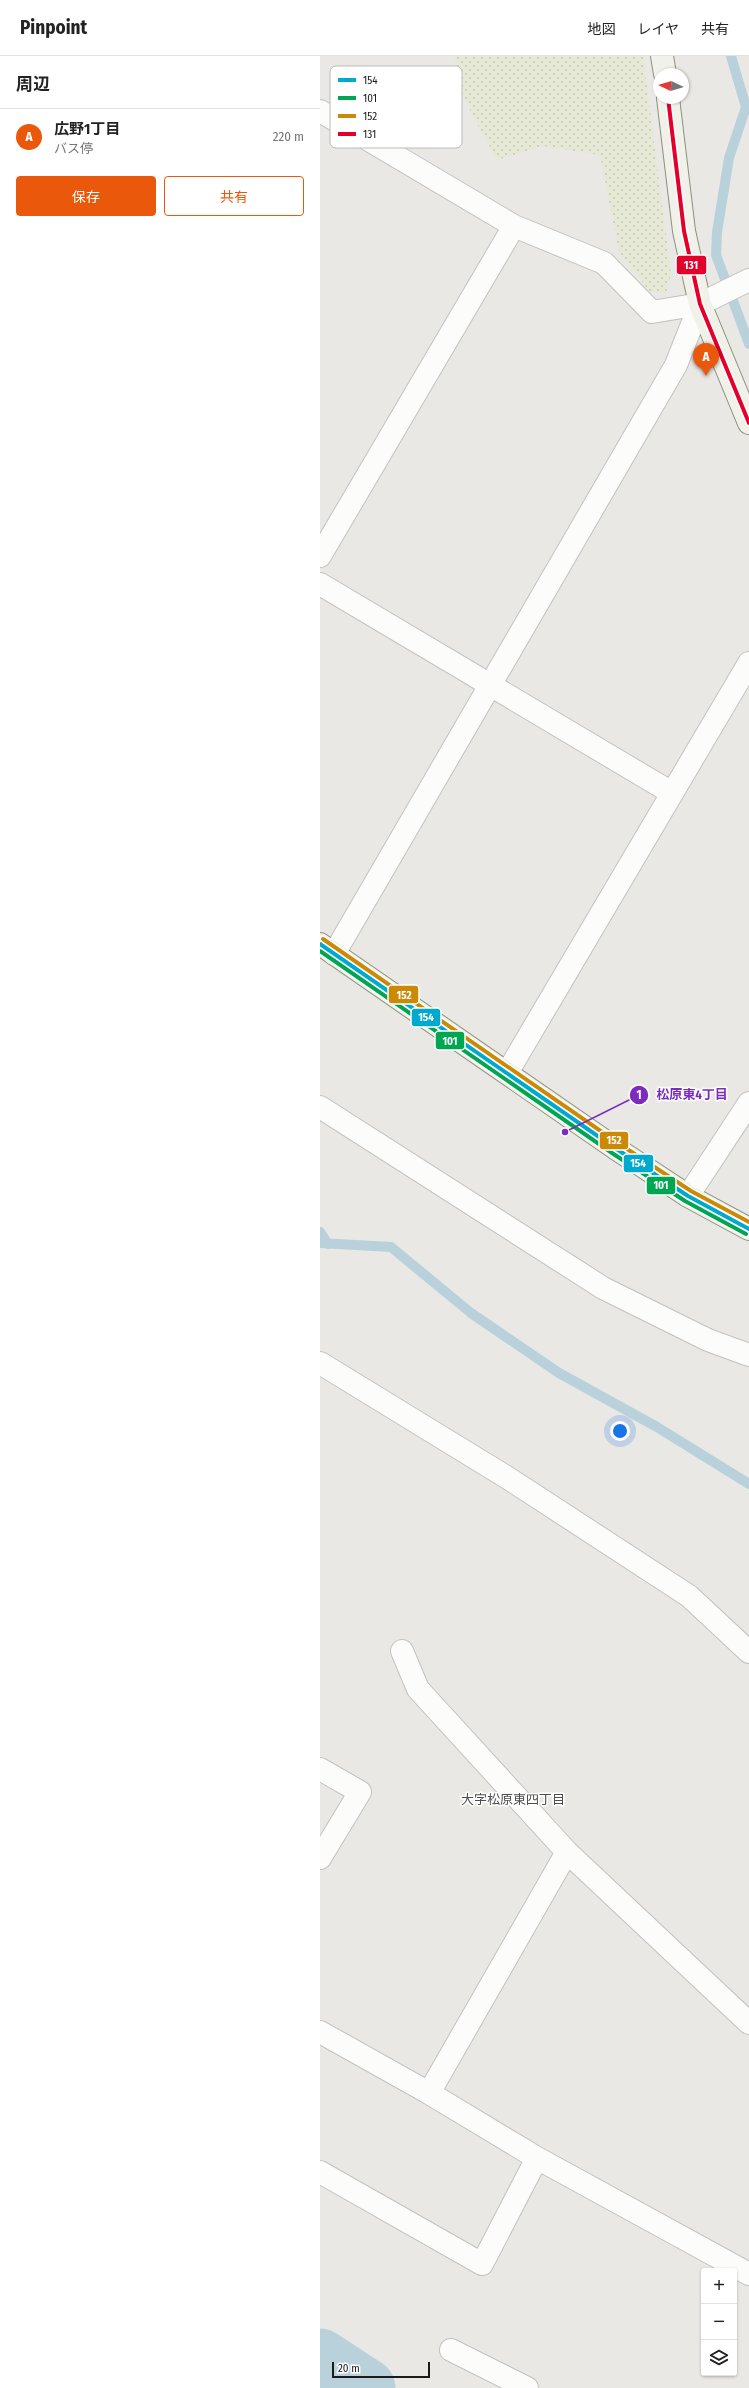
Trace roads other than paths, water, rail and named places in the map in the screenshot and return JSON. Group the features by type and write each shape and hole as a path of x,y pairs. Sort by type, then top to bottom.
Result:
{"street":[{"path":"662,56 664,68"},
{"path":"669,104 684,231 700,304 749,423"},
{"path":"378,148 514,226 604,263 652,312 700,304 749,280"},
{"path":"320,556 514,226"},
{"path":"700,304 676,365 490,686 327,949 688,1196 749,1229"},
{"path":"320,584 672,794"},
{"path":"507,1073 749,663"},
{"path":"688,1196 749,1103"},
{"path":"320,1107 603,1288 708,1340 749,1355"},
{"path":"320,1363 508,1478 689,1596 749,1652"},
{"path":"402,1651 418,1689 567,1852 749,2023"},
{"path":"320,1769 360,1792 320,1858"},
{"path":"429,2093 567,1852"},
{"path":"320,2032 429,2093 536,2158 749,2274"},
{"path":"320,2172 482,2264 536,2158"},
{"path":"451,2350 527,2388"}],"waterway":[{"path":"731,56 746,107 729,158 717,232 716,255 749,344"},
{"path":"320,1232 328,1244"},
{"path":"320,1243 391,1247 471,1313 559,1373 657,1427 749,1484"},
{"path":"320,2358 366,2388"}],"place":[{"name":"広野1丁目","path":"706,376"},
{"name":"松原東4丁目","path":"565,1132"}],"district":[{"name":"大字松原東四丁目","path":"513,1799"}]}
